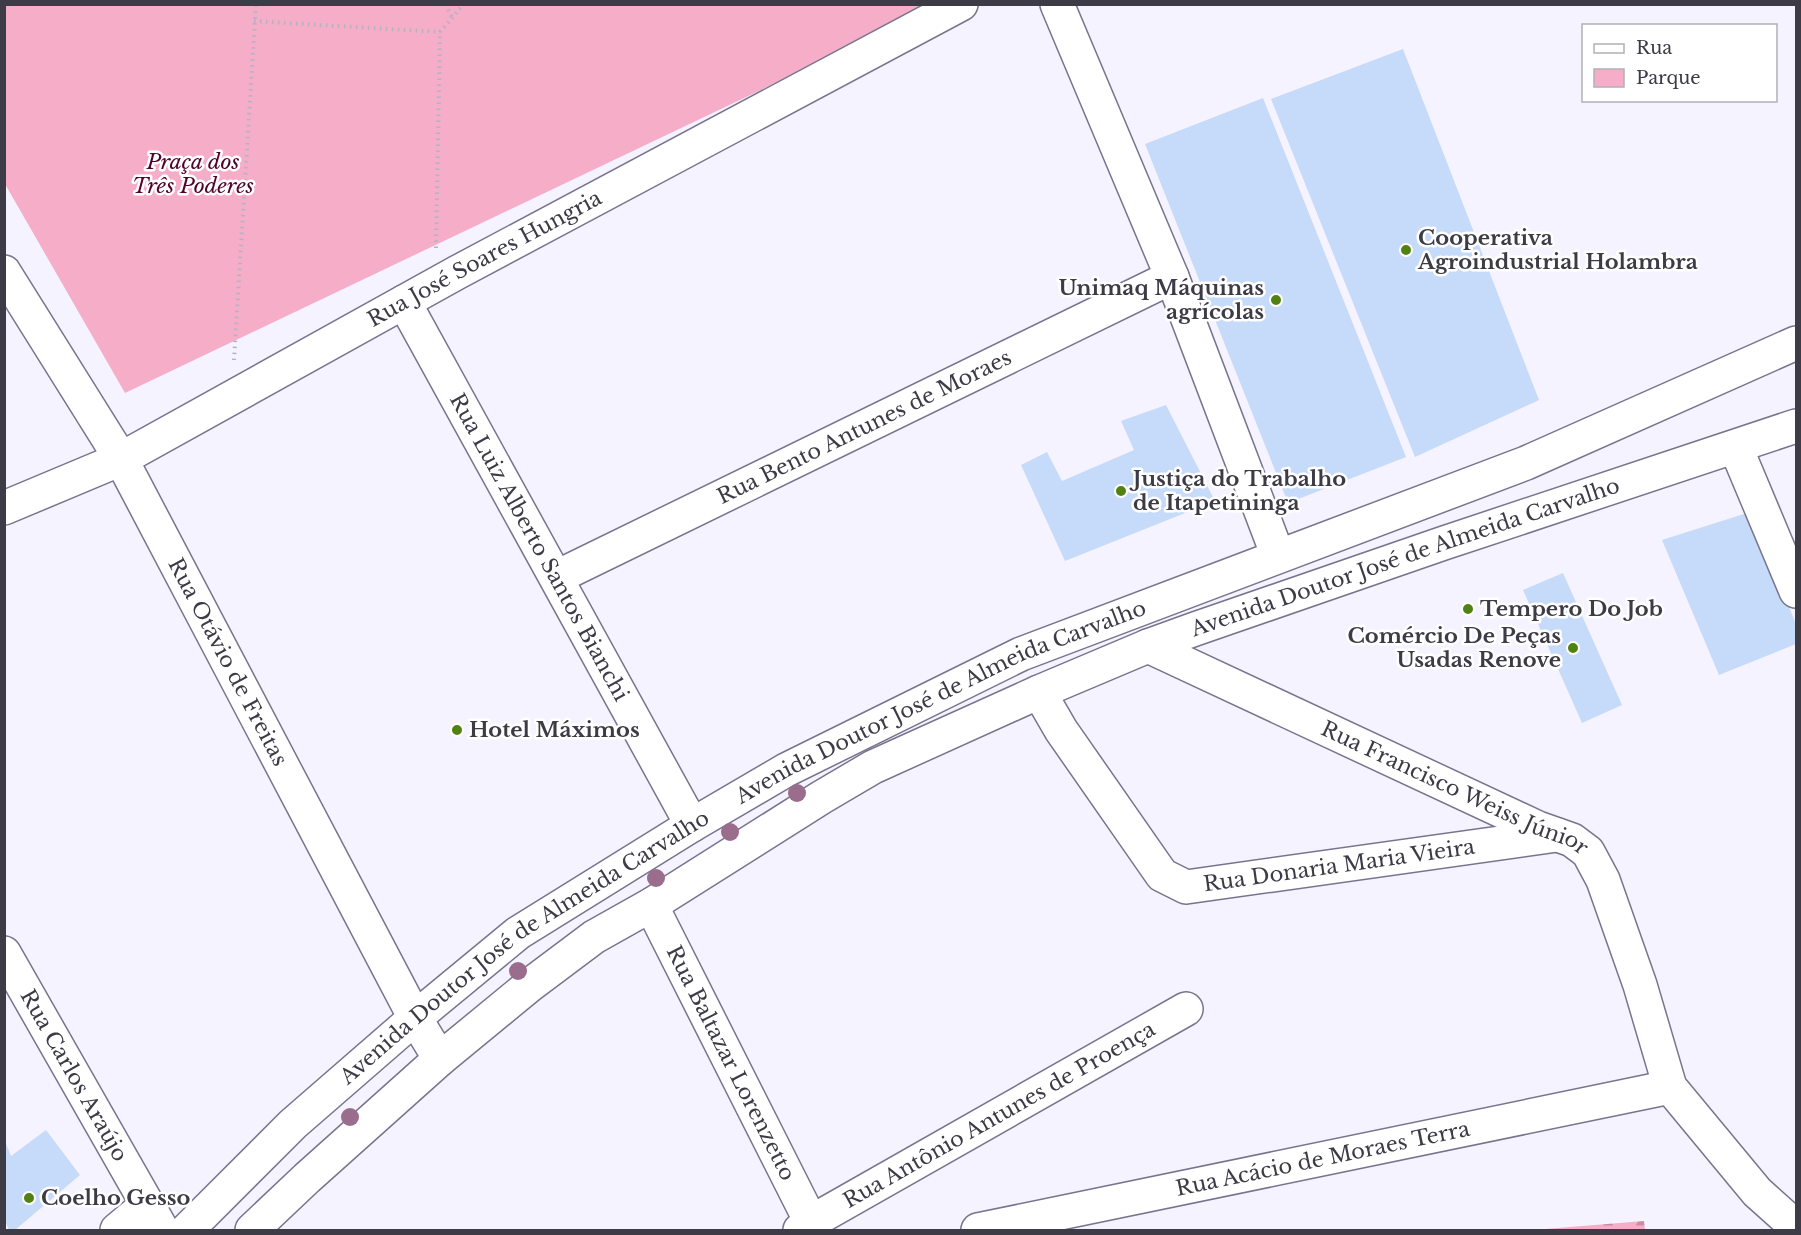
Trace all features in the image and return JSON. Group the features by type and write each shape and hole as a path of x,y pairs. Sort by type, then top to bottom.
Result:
{"street":[{"name":"Rua José Soares Hungria","path":"4,508 121,459 435,285 961,4"},
{"path":"1057,4 1172,277 1278,556"},
{"name":"Rua Otávio de Freitas","path":"4,272 121,459 415,1018 440,1059"},
{"name":"Rua Bento Antunes de Moraes","path":"557,577 1172,277"},
{"name":"Rua Luiz Alberto Santos Bianchi","path":"404,302 692,825"},
{"name":"Avenida Doutor José de Almeida Carvalho","path":"187,1230 293,1124 415,1018 518,933 692,825 786,770 1021,654 1526,462 1797,343"},
{"name":"Avenida Doutor José de Almeida Carvalho","path":"253,1230 307,1178 440,1059 530,985 594,937 651,905 873,766 1148,646 1455,539 1797,426"},
{"path":"1736,448 1797,591"},
{"name":"Rua Francisco Weiss Júnior","path":"1148,646 1527,823 1572,840 1588,852 1603,880 1640,985 1670,1087 1757,1192 1797,1227"},
{"name":"Rua Donaria Maria Vieira","path":"1039,692 1061,730 1162,875 1186,887 1558,835"},
{"name":"Rua Baltazar Lorenzetto","path":"651,905 806,1226"},
{"name":"Rua Carlos Araújo","path":"4,953 155,1217"},
{"name":"Rua Antônio Antunes de Proença","path":"806,1226 1186,1009"},
{"name":"Rua Acácio de Moraes Terra","path":"978,1230 1670,1087"},
{"path":"117,1230 155,1217"}],"path":[{"path":"232,397 256,4"},
{"path":"446,4 452,18"},
{"path":"435,285 440,32 464,4"},
{"path":"254,21 440,32"}],"green space":[{"name":"Praça dos Três Poderes","path":"4,5 939,5 125,393 5,184"},
{"path":"1644,1221 1645,1230 1533,1230"}],"building":[{"name":"Cooperativa Agroindustrial Holambra","path":"1403,49 1539,400 1415,457 1271,99"},
{"name":"Unimaq Máquinas agrícolas","path":"1263,98 1406,457 1288,503 1145,144"},
{"name":"Justiça do Trabalho de Itapetininga","path":"1166,405 1215,501 1065,561 1021,465 1047,452 1062,481 1134,450 1121,421"},
{"path":"1750,512 1796,624 1796,644 1719,675 1662,540"},
{"name":"Comércio De Peças Usadas Renove","path":"1563,573 1622,705 1582,723 1523,590"},
{"name":"Coelho Gesso","path":"46,1130 80,1175 15,1230 9,1230 5,1221 5,1141 11,1156"}],"place":[{"name":"Cooperativa Agroindustrial Holambra","path":"1406,250"},
{"name":"Unimaq Máquinas agrícolas","path":"1276,300"},
{"name":"Justiça do Trabalho de Itapetininga","path":"1121,491"},
{"name":"Tempero Do Job","path":"1468,609"},
{"name":"Comércio De Peças Usadas Renove","path":"1573,648"},
{"name":"Hotel Máximos","path":"457,730"},
{"name":"Coelho Gesso","path":"29,1198"}]}
